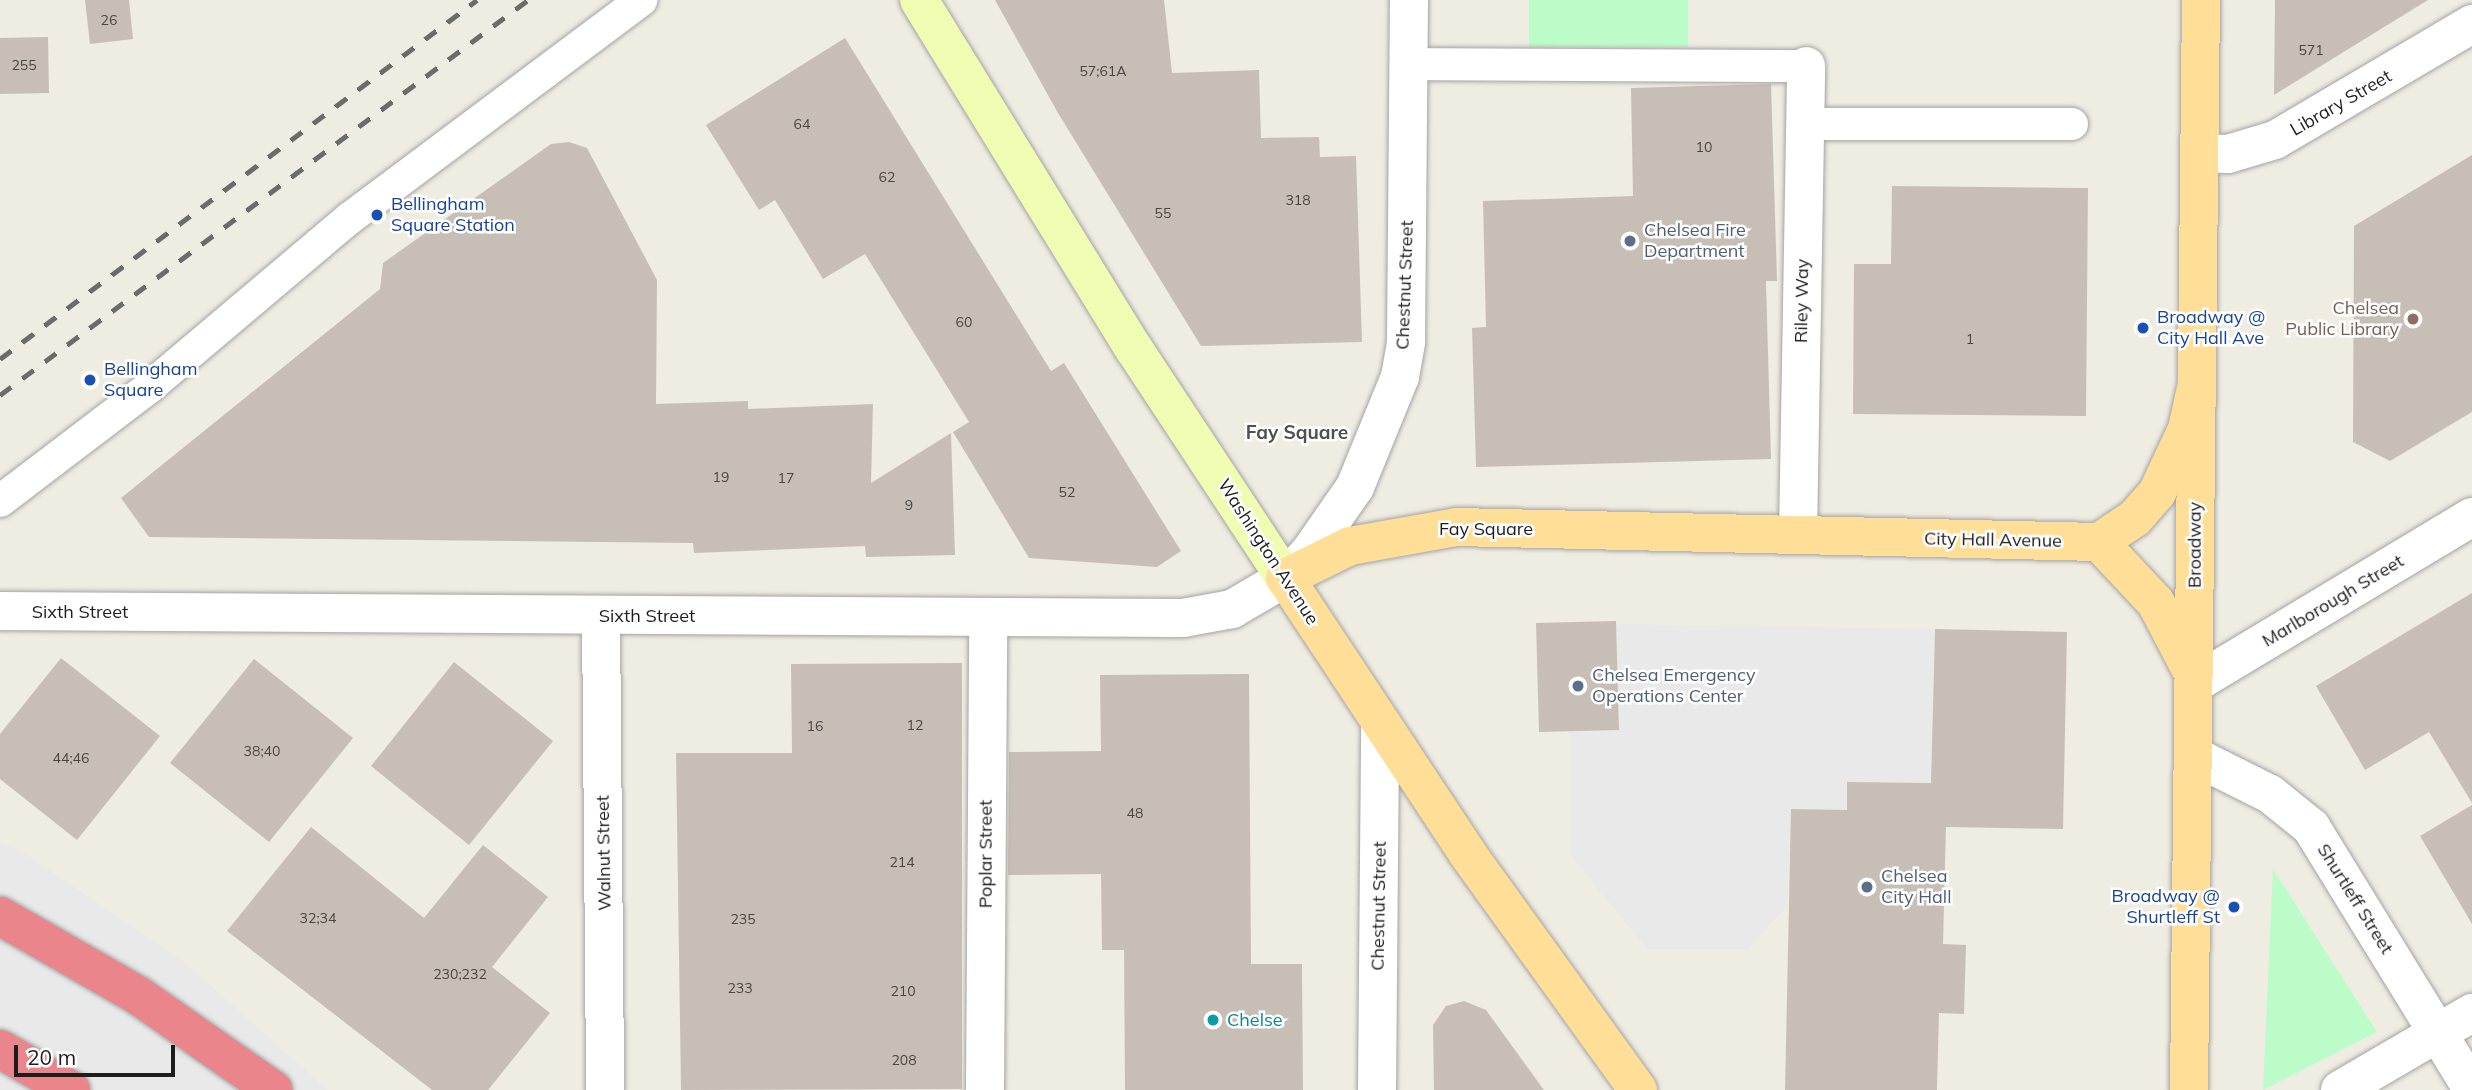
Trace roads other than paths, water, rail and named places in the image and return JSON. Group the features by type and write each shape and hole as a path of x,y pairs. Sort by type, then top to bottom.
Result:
{"highway":[{"path":"0,916 139,996 273,1090"},
{"path":"0,1049 71,1090"}],"main road":[{"name":"Washington Avenue","path":"919,0 1134,349 1380,723 1468,854 1638,1090"},
{"name":"Broadway","path":"2189,1090 2201,0"},
{"path":"2194,684 2185,654 2157,603 2099,542 2135,518 2157,493 2187,429 2196,388"},
{"name":"Fay Square","path":"1285,578 1350,547 1424,530 1697,532"},
{"name":"City Hall Avenue","path":"1697,532 2099,542"}],"street":[{"name":"Chestnut Street","path":"1285,578 1308,553 1354,487 1400,377 1406,342 1409,0"},
{"name":"Library Street","path":"2200,153 2228,154 2275,140 2472,24"},
{"name":"Riley Way","path":"1798,535 1806,66"},
{"name":"Marlborough Street","path":"2194,684 2472,517"},
{"name":"Sixth Street","path":"0,611 988,619 1208,616 1232,609 1285,578"},
{"name":"Walnut Street","path":"601,615 606,1090"},
{"name":"Poplar Street","path":"985,1090 988,619"},
{"name":"Chestnut Street","path":"1377,1090 1380,723"},
{"name":"Shurtleff Street","path":"2194,756 2270,794 2311,827 2472,1089"},
{"path":"2340,1090 2472,1013"}],"lane":[{"path":"0,501 142,393 360,211 641,0"},
{"path":"1409,64 1806,66"},
{"path":"1806,124 2072,124"}],"railway":[{"path":"0,359 477,0"},
{"path":"0,395 528,0"}],"place":[{"name":"Bellingham Square Station","path":"377,215"},
{"name":"Chelsea Fire Department","path":"1630,241"},
{"name":"Chelsea Public Library","path":"2413,319"},
{"name":"Broadway @ City Hall Ave","path":"2143,328"},
{"name":"Bellingham Square","path":"90,380"},
{"name":"Chelsea Emergency Operations Center","path":"1578,686"},
{"name":"Chelsea City Hall","path":"1867,887"},
{"name":"Broadway @ Shurtleff St","path":"2234,907"},
{"name":"Chelse","path":"1213,1020"}],"district":[{"name":"Fay Square","path":"1297,433"}]}
